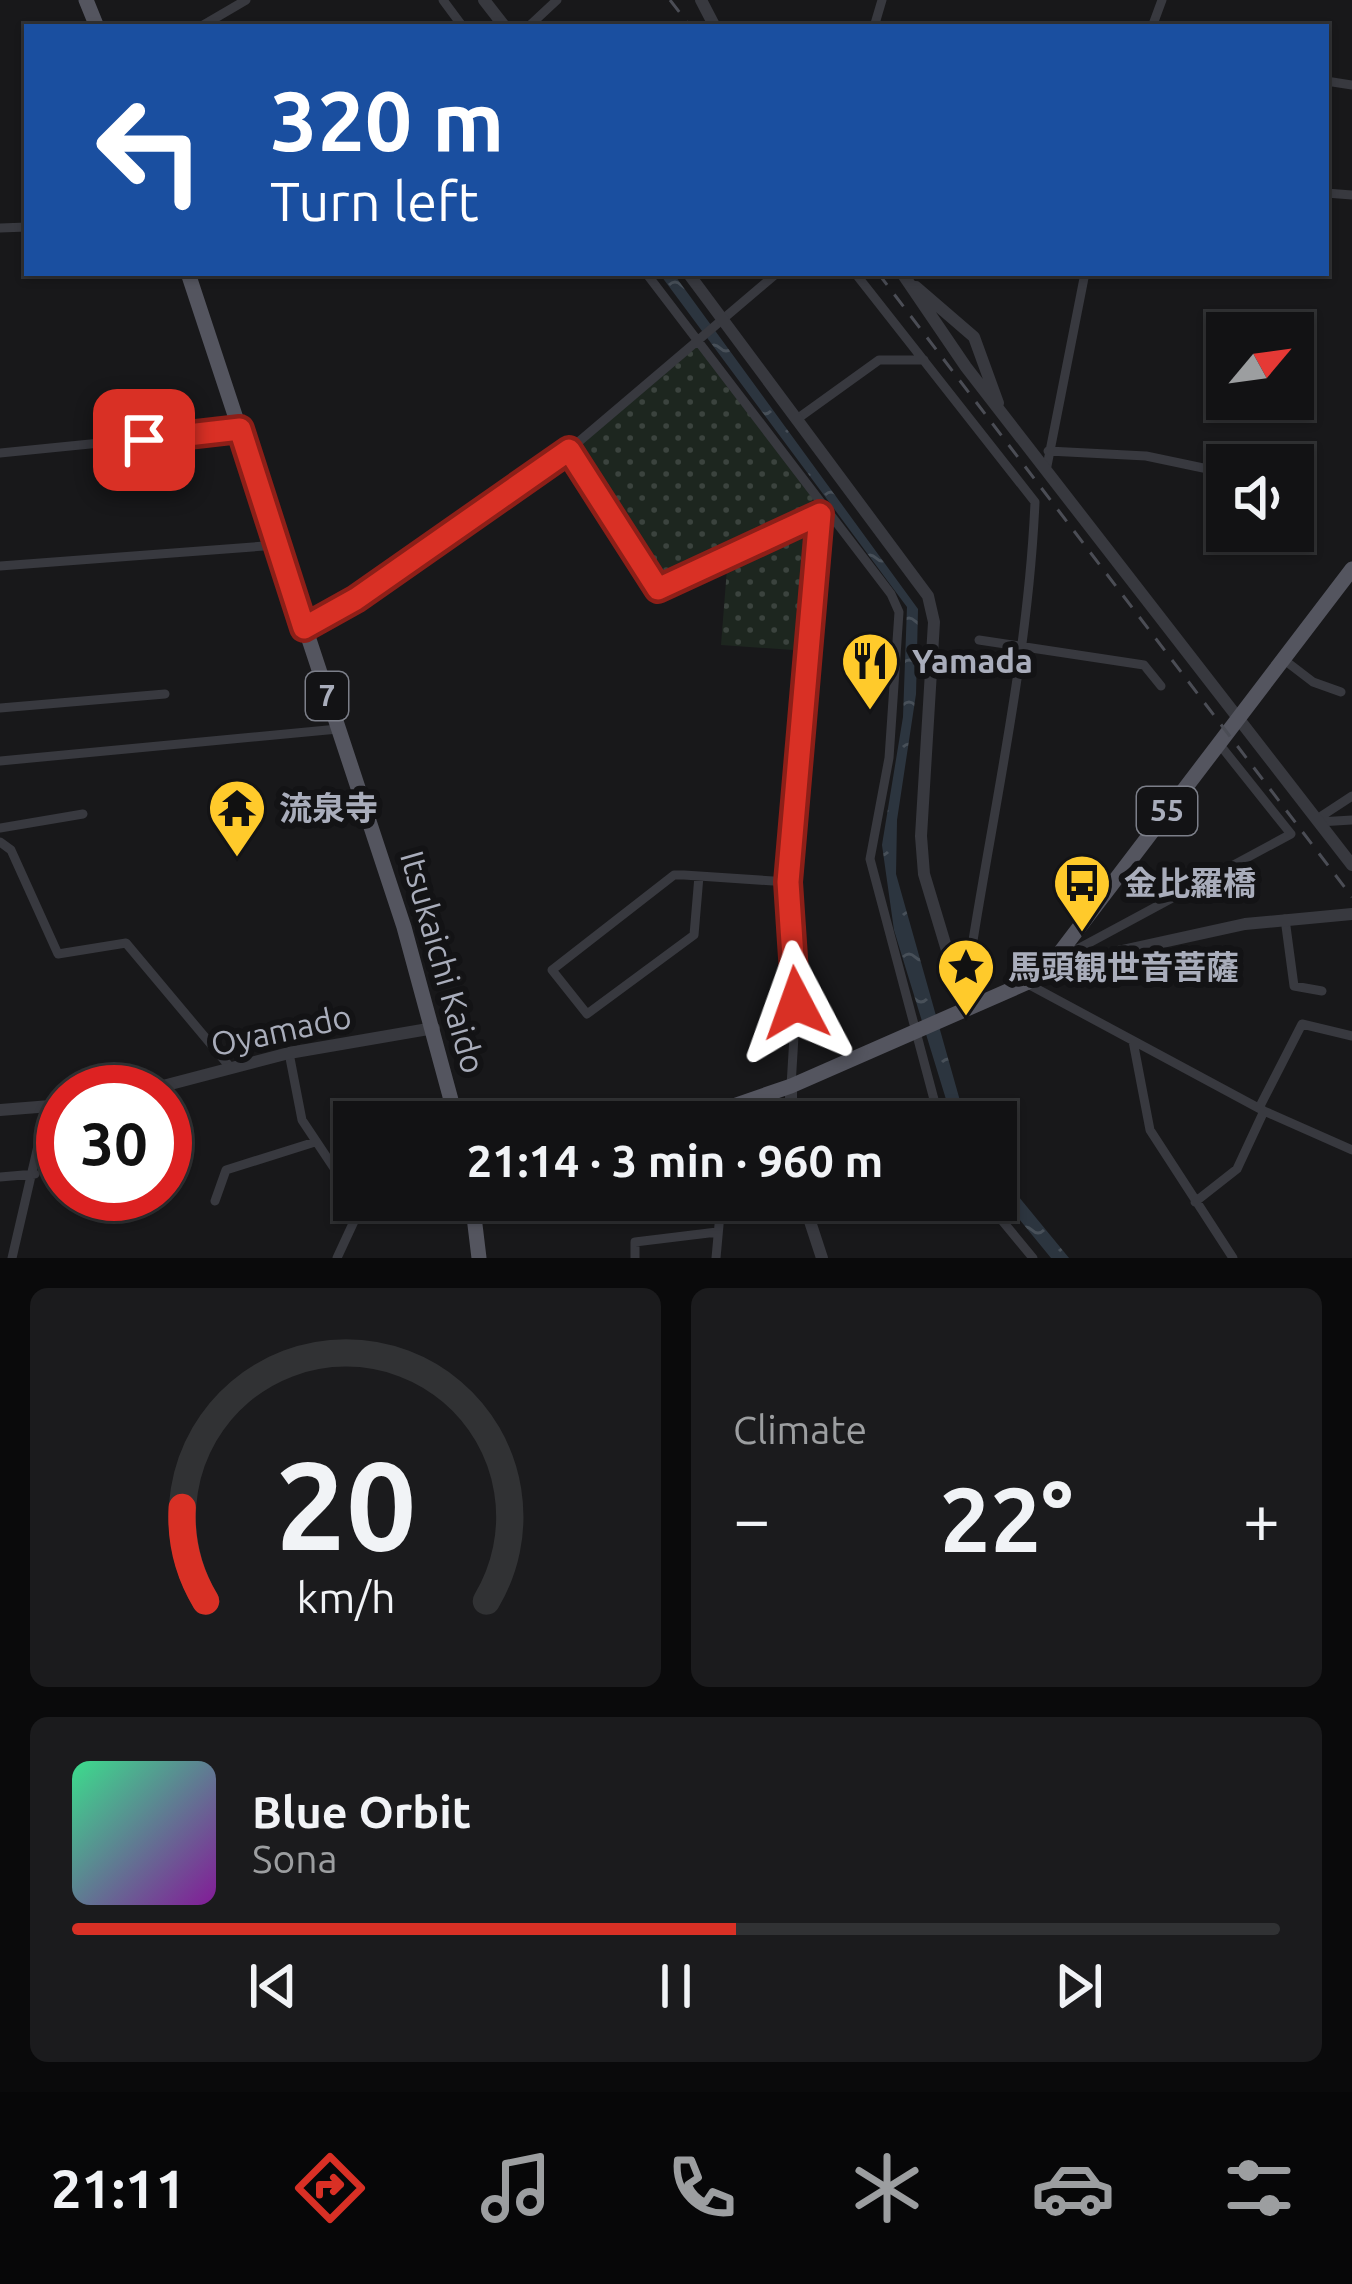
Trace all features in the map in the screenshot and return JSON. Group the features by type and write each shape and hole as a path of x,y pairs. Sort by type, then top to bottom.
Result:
{"main road":[{"name":"Itsukaichi Kaido","path":"189,276 434,1028 453,1101"},
{"name":"55","path":"749,1101 1026,983 1048,967 1352,568"},
{"path":"475,1221 479,1258"}],"street":[{"path":"205,24 246,0"},
{"path":"484,0 503,24"},
{"path":"532,24 557,0"},
{"path":"648,276 899,612 892,732 870,859 934,1101"},
{"path":"690,276 928,596 934,622 921,836 924,874 956,981 958,1013"},
{"path":"304,628 356,599 569,450 773,276"},
{"path":"857,276 1035,502 1024,648 968,972 956,981"},
{"path":"1047,466 1084,276"},
{"path":"906,278 974,337 998,404"},
{"path":"906,278 1352,865"},
{"path":"797,419 879,360 924,360"},
{"path":"0,453 240,429"},
{"path":"569,450 658,589 822,509"},
{"path":"1048,451 1146,456 1206,469"},
{"path":"791,1101 796,1003 788,882 822,509"},
{"path":"0,566 278,545"},
{"path":"979,640 1144,665 1161,686"},
{"path":"1283,659 1313,682 1341,692"},
{"path":"0,708 165,694"},
{"path":"0,761 338,729"},
{"path":"1063,950 1074,951 1291,834 1220,745"},
{"path":"1318,821 1352,796"},
{"path":"0,829 82,814"},
{"path":"1318,821 1352,820"},
{"path":"0,842 11,850 58,954 126,943 230,1066"},
{"path":"699,876 694,935 586,1014 552,970 674,875 699,876 788,882"},
{"path":"1048,967 1285,919 1352,914"},
{"path":"1285,919 1294,986 1322,991"},
{"path":"1026,983 1262,1110 1352,1150"},
{"path":"1195,1202 1238,1169 1302,1024 1352,1036"},
{"name":"Oyamado","path":"192,1077 289,1053 434,1028"},
{"path":"1133,1040 1150,1130 1233,1258"},
{"path":"289,1053 302,1120 344,1183 356,1217 337,1258"},
{"path":"0,1110 36,1108"},
{"path":"215,1201 226,1171 315,1142"},
{"path":"12,1258 36,1168"},
{"path":"0,1177 35,1174"},
{"path":"716,1258 719,1221"},
{"path":"810,1221 822,1258"},
{"path":"1002,1221 1033,1258"},
{"path":"635,1258 634,1242 717,1232"}],"shaded area":[{"path":"700,340 820,506 807,651 721,645 728,556 658,584 573,452"}],"water":[{"path":"661,276 675,276 918,609 916,694 897,820 896,874 960,1101 947,1101 894,930 882,845 903,717 907,607"},
{"path":"1017,1195 1069,1258 1051,1258 1017,1217"}],"railway":[{"path":"670,0 689,24"},
{"path":"880,276 1352,897"}],"place":[{"name":"Yamada","path":"870,712"},
{"name":"流泉寺","path":"237,859"},
{"name":"金比羅橋","path":"1082,934"},
{"name":"馬頭観世音菩薩","path":"966,1018"}],"route":[{"path":"144,440 240,429 304,628 356,599 569,450 658,589 820,514 788,882 796,1003"}]}
